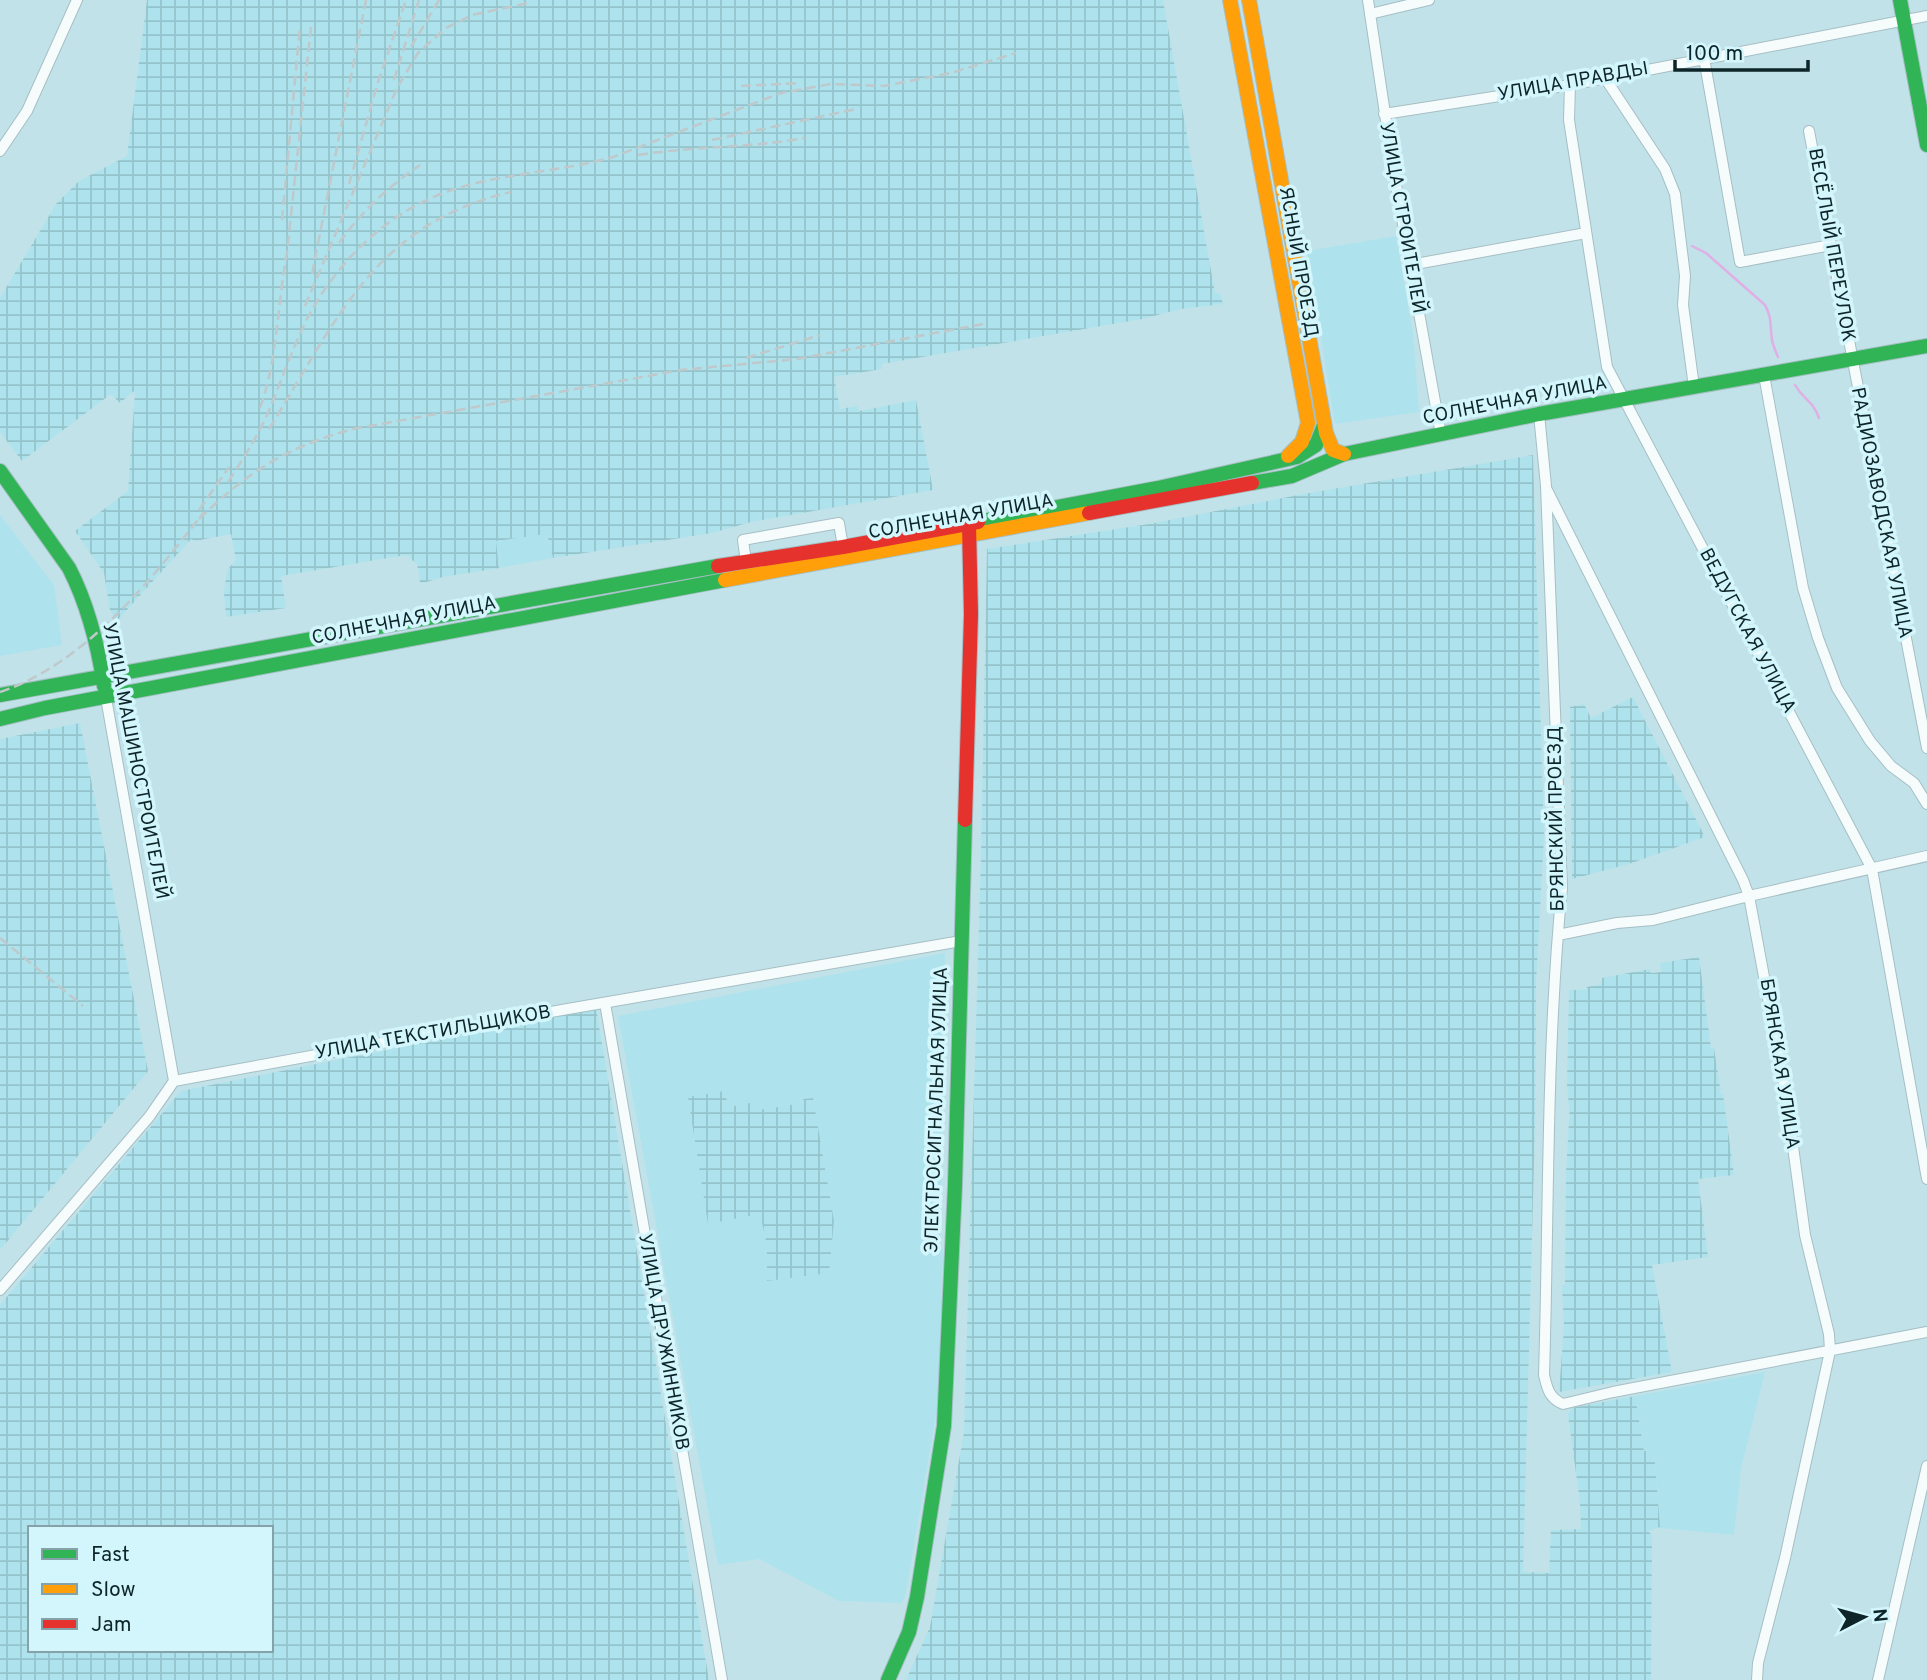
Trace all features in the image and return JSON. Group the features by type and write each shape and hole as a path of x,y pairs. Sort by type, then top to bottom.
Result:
{"main road":[{"name":"ЯСНЫЙ ПРОЕЗД","path":"1230,0 1308,423 1302,444 1282,460"},
{"name":"ЯСНЫЙ ПРОЕЗД","path":"1248,0 1324,425 1328,443 1333,450 1344,454"},
{"path":"1900,0 1927,145"},
{"name":"СОЛНЕЧНАЯ УЛИЦА","path":"0,695 746,562 970,529 1292,476 1344,454 1539,414 1927,346"},
{"path":"1282,460 1310,452 1322,439 1324,425"},
{"name":"СОЛНЕЧНАЯ УЛИЦА","path":"0,719 45,708 970,529 1282,460"},
{"name":"УЛИЦА МАШИНОСТРОИТЕЛЕЙ","path":"0,471 78,584 106,698"},
{"name":"ЭЛЕКТРОСИГНАЛЬНАЯ УЛИЦА","path":"888,1680 909,1632 917,1597 944,1426 955,1185 971,614 970,529"}],"street":[{"path":"0,151 27,111 77,0"},
{"name":"УЛИЦА СТРОИТЕЛЕЙ","path":"1368,0 1384,114 1441,435"},
{"path":"1370,13 1429,0"},
{"name":"УЛИЦА ПРАВДЫ","path":"1384,114 1570,85 1927,16"},
{"path":"1704,58 1740,262 1831,244"},
{"path":"1605,78 1665,169 1675,194 1685,276 1683,305 1694,387"},
{"name":"ВЕДУГСКАЯ УЛИЦА","path":"1570,85 1569,120 1607,367 1872,869 1927,1179"},
{"name":"ВЕСЁЛЫЙ ПЕРЕУЛОК","path":"1810,131 1852,359"},
{"path":"1410,265 1586,233"},
{"name":"РАДИОЗАВОДСКАЯ УЛИЦА","path":"1852,359 1927,748"},
{"path":"1764,375 1803,588 1837,688 1870,741 1891,766 1913,783 1927,804"},
{"name":"БРЯНСКИЙ ПРОЕЗД","path":"1539,414 1546,486 1562,888 1551,1081 1544,1375 1547,1389 1553,1399 1563,1404 1830,1351"},
{"name":"БРЯНСКАЯ УЛИЦА","path":"1546,486 1744,880 1786,1095 1805,1235 1829,1334 1830,1351 1785,1558 1758,1663 1757,1680"},
{"path":"746,562 743,540 839,523 843,547"},
{"name":"УЛИЦА МАШИНОСТРОИТЕЛЕЙ","path":"106,698 174,1081"},
{"path":"1558,935 1617,923 1653,920 1927,856"},
{"name":"УЛИЦА ТЕКСТИЛЬЩИКОВ","path":"174,1081 961,941"},
{"name":"УЛИЦА ДРУЖИННИКОВ","path":"605,1003 722,1680"},
{"path":"0,1290 149,1117 174,1081"},
{"path":"1830,1351 1927,1332"},
{"path":"1878,1680 1927,1466"}],"shaded area":[{"path":"147,0 1163,0 1215,293 1220,293 1223,304 1181,309 1142,319 882,364 882,369 834,377 840,409 857,406 859,411 916,400 933,490 751,522 712,533 553,558 547,534 496,541 499,568 423,583 420,582 417,564 406,555 281,576 286,608 226,617 224,593 227,570 236,560 231,534 195,541 191,539 116,622 110,610 104,573 75,531 128,491 135,393 134,391 120,403 111,394 22,461 0,432 0,298 56,204 79,181 127,156"},
{"path":"1396,236 1413,334 1419,412 1335,424 1307,251"},
{"path":"1533,455 1544,837 1536,983 1535,1125 1523,1572 1549,1573 1551,1530 1581,1529 1568,1415 1571,1408 1635,1396 1644,1451 1654,1450 1660,1527 1648,1531 1652,1535 1651,1680 906,1680 930,1627 964,1432 987,549 1149,524 1309,493"},
{"path":"0,515 54,585 62,645 0,656"},
{"path":"547,533 553,558 499,568 495,541"},
{"path":"1633,697 1705,837 1629,864 1572,879 1570,707 1584,704 1591,718"},
{"path":"80,723 148,1071 0,1250 0,739"},
{"path":"945,953 940,1248 943,1249 938,1403 905,1598 900,1603 839,1601 759,1559 718,1565 618,1016"},
{"path":"1699,957 1711,1048 1714,1048 1723,1094 1734,1175 1698,1179 1708,1257 1652,1265 1672,1372 1559,1392 1564,1328 1562,1285 1565,1285 1566,1174 1570,1119 1567,1084 1569,990 1586,990 1587,987 1602,984 1602,978 1650,969 1651,973 1661,972 1660,963"},
{"path":"596,1008 709,1680 0,1680 0,1305 181,1091"},
{"path":"725,1091 728,1107 750,1103 752,1111 803,1103 803,1099 813,1098 834,1221 829,1273 767,1281 767,1245 760,1214 708,1224 688,1097"},
{"path":"1765,1372 1741,1468 1734,1535 1660,1528 1654,1450 1644,1451 1635,1396"}],"waterway":[{"path":"1692,246 1706,253 1765,305 1770,318 1772,342 1778,357"},
{"path":"1795,385 1814,407 1819,418"}],"railway":[{"path":"312,274 366,0"},
{"path":"349,184 378,82 406,0"},
{"path":"394,80 419,0"},
{"path":"411,47 439,0"},
{"path":"305,306 397,88 418,53 446,28 472,15 528,3"},
{"path":"282,220 300,26"},
{"path":"260,408 274,351 311,27"},
{"path":"228,482 264,422 302,330 318,299 363,244 380,229 420,203 462,187 613,157 781,93 831,84 884,86 951,73 1016,53"},
{"path":"741,86 800,83"},
{"path":"712,140 856,109"},
{"path":"638,155 805,138"},
{"path":"339,243 376,200 420,165"},
{"path":"269,429 339,315 364,282 392,252 425,227 464,207 511,192"},
{"path":"199,519 234,488 269,463 308,444 353,429 681,370 797,359 983,324"},
{"path":"746,358 820,335"},
{"path":"199,510 229,467"},
{"path":"0,692 31,679 88,641 139,591 204,512"},
{"path":"0,938 83,1006"}],"traffic: fast":[{"path":"1900,0 1927,145"},
{"path":"1252,483 1292,476 1344,454 1539,414 1927,346"},
{"path":"978,522 1158,488 1297,457 1316,445 1324,425"},
{"path":"0,471 69,568 82,596 91,626 104,686"},
{"path":"0,695 718,566"},
{"path":"0,719 45,708 725,580"},
{"path":"888,1680 909,1632 917,1597 944,1426 955,1185 965,820"}],"traffic: slow":[{"path":"1230,0 1308,423 1302,442 1288,456"},
{"path":"1249,0 1326,433 1333,450 1344,454"},
{"path":"725,580 1089,513"}],"traffic: jam":[{"path":"1089,513 1252,483"},
{"path":"718,566 843,547 978,522"},
{"path":"965,820 971,614 969,525"}]}
